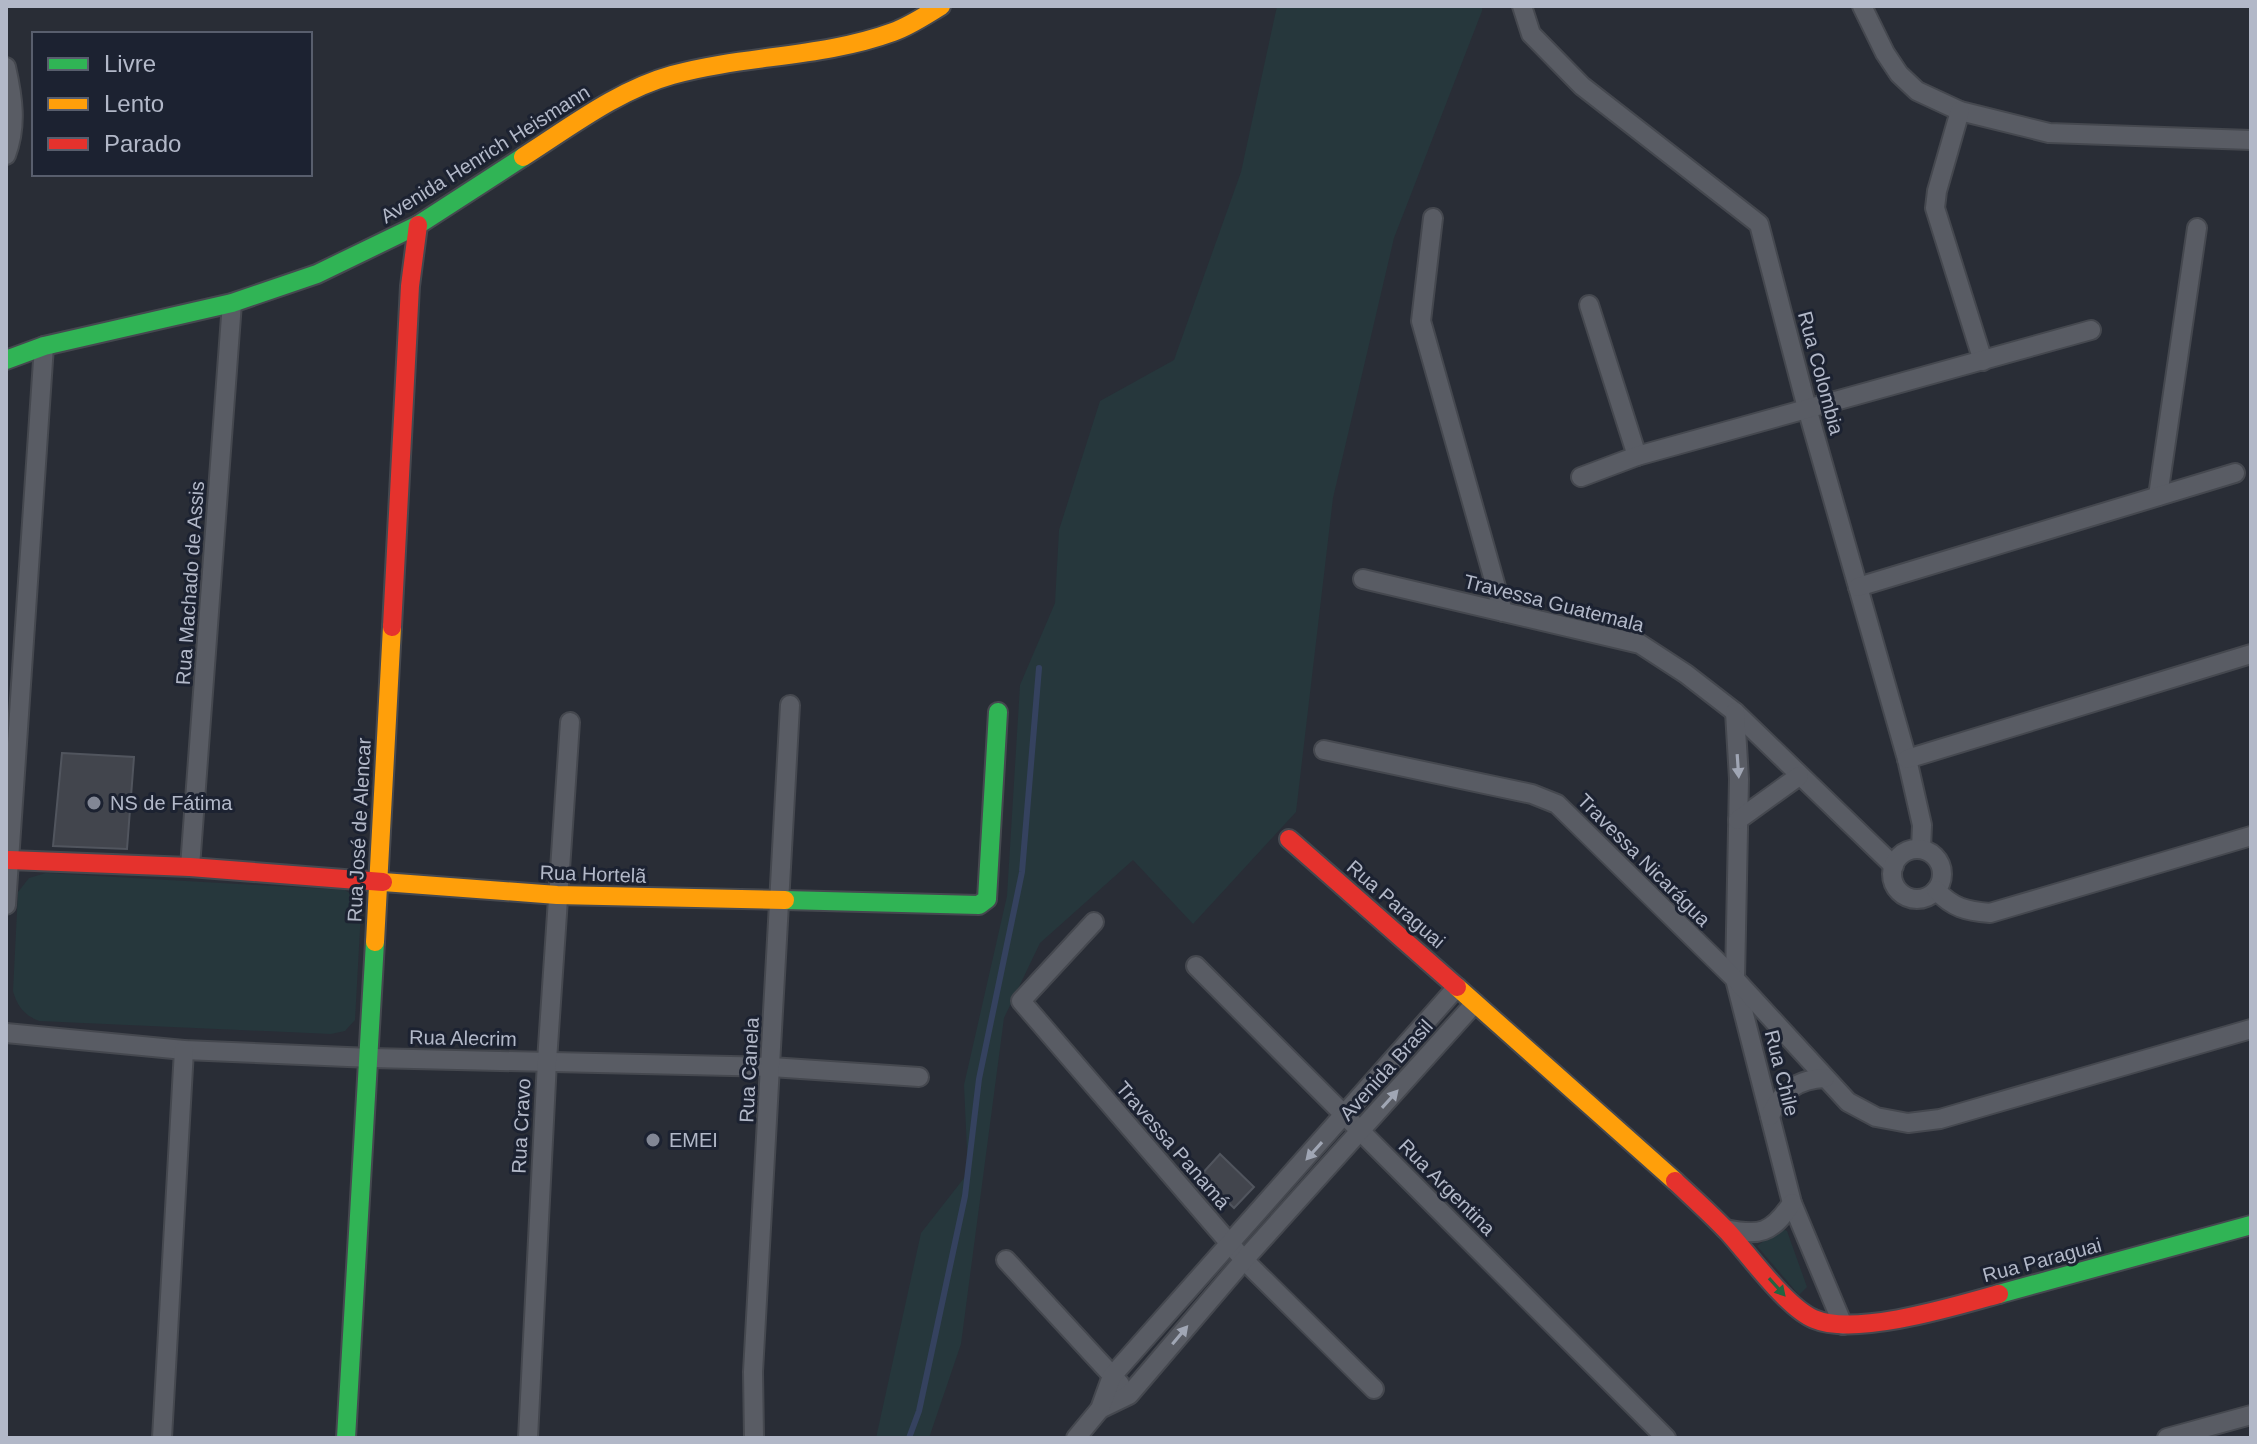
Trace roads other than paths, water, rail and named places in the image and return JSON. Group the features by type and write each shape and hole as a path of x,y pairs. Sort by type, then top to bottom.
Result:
{"street":[{"name":"Avenida Henrich Heismann","path":"6,360 44,346 232,303 317,274 418,225 589,114 635,89 672,75 830,48 894,32 941,6"},
{"name":"Rua Colombia","path":"1522,6 1531,34 1582,86 1759,224 1807,408 1907,759 1922,825 1921,849"},
{"path":"1862,6 1899,74 1917,91 1960,111 2049,133 2251,140"},
{"path":"6,67 12,92 14,134 6,155"},
{"path":"1960,111 1935,208 1983,361"},
{"path":"1433,218 1421,321 1503,612"},
{"name":"Rua José de Alencar","path":"346,1438 371,1058 377,882 410,286 418,225"},
{"path":"2158,496 2197,228"},
{"name":"Rua Machado de Assis","path":"190,867 232,303"},
{"path":"1589,305 1637,456"},
{"path":"1581,477 1637,456 2091,330"},
{"path":"6,905 11,765 44,346"},
{"path":"1858,587 2235,473"},
{"name":"Travessa Guatemala","path":"1363,579 1640,644 1735,712 1894,866"},
{"path":"1907,759 2251,654"},
{"name":"Rua Canela","path":"754,1438 753,1372 790,705"},
{"name":"Rua Hortelã","path":"9,860 190,867 557,895 979,905 987,899 998,712"},
{"name":"Rua Chile","path":"1735,712 1739,779 1735,979 1792,1203 1843,1325"},
{"name":"Rua Cravo","path":"528,1438 547,1061 570,722"},
{"name":"Travessa Nicarágua","path":"1324,750 1532,794 1557,804 1735,979 1848,1102 1876,1117 1908,1123 1940,1119 2251,1029"},
{"path":"1738,820 1799,776"},
{"path":"1936,890 1949,903 1966,911 1990,913 2251,836"},
{"name":"Rua Paraguai","path":"1289,839 1475,1003"},
{"path":"1921,849 1930,852 1941,865 1941,882 1936,890 1920,898 1903,894 1894,882 1894,866 1904,852 1921,849"},
{"name":"Travessa Panamá","path":"1094,922 1021,1001 1230,1245 1374,1389"},
{"name":"Rua Argentina","path":"1196,966 1666,1438"},
{"name":"Avenida Brasil","path":"1076,1438 1100,1409 1112,1376 1457,987"},
{"path":"1475,1003 1669,1175 1725,1229 1798,1310 1815,1320 1843,1325"},
{"name":"Avenida Brasil","path":"1100,1409 1129,1395 1244,1260 1475,1003"},
{"name":"Rua Alecrim","path":"6,1033 184,1050 371,1058 771,1067 919,1077"},
{"path":"162,1438 184,1050"},
{"path":"1770,1116 1785,1091 1797,1083 1825,1078"},
{"path":"1725,1229 1752,1234 1769,1228 1792,1203"},
{"name":"Rua Paraguai","path":"1843,1325 1919,1316 2251,1225"},
{"path":"1006,1260 1129,1395"},
{"path":"1183,1297 1200,1311"},
{"path":"2167,1438 2251,1415"}],"waterway":[{"path":"909,1438 919,1411 965,1196 979,1079 1022,872 1039,668"}],"place":[{"name":"NS de Fátima","path":"94,803"},
{"name":"EMEI","path":"653,1140"}]}
